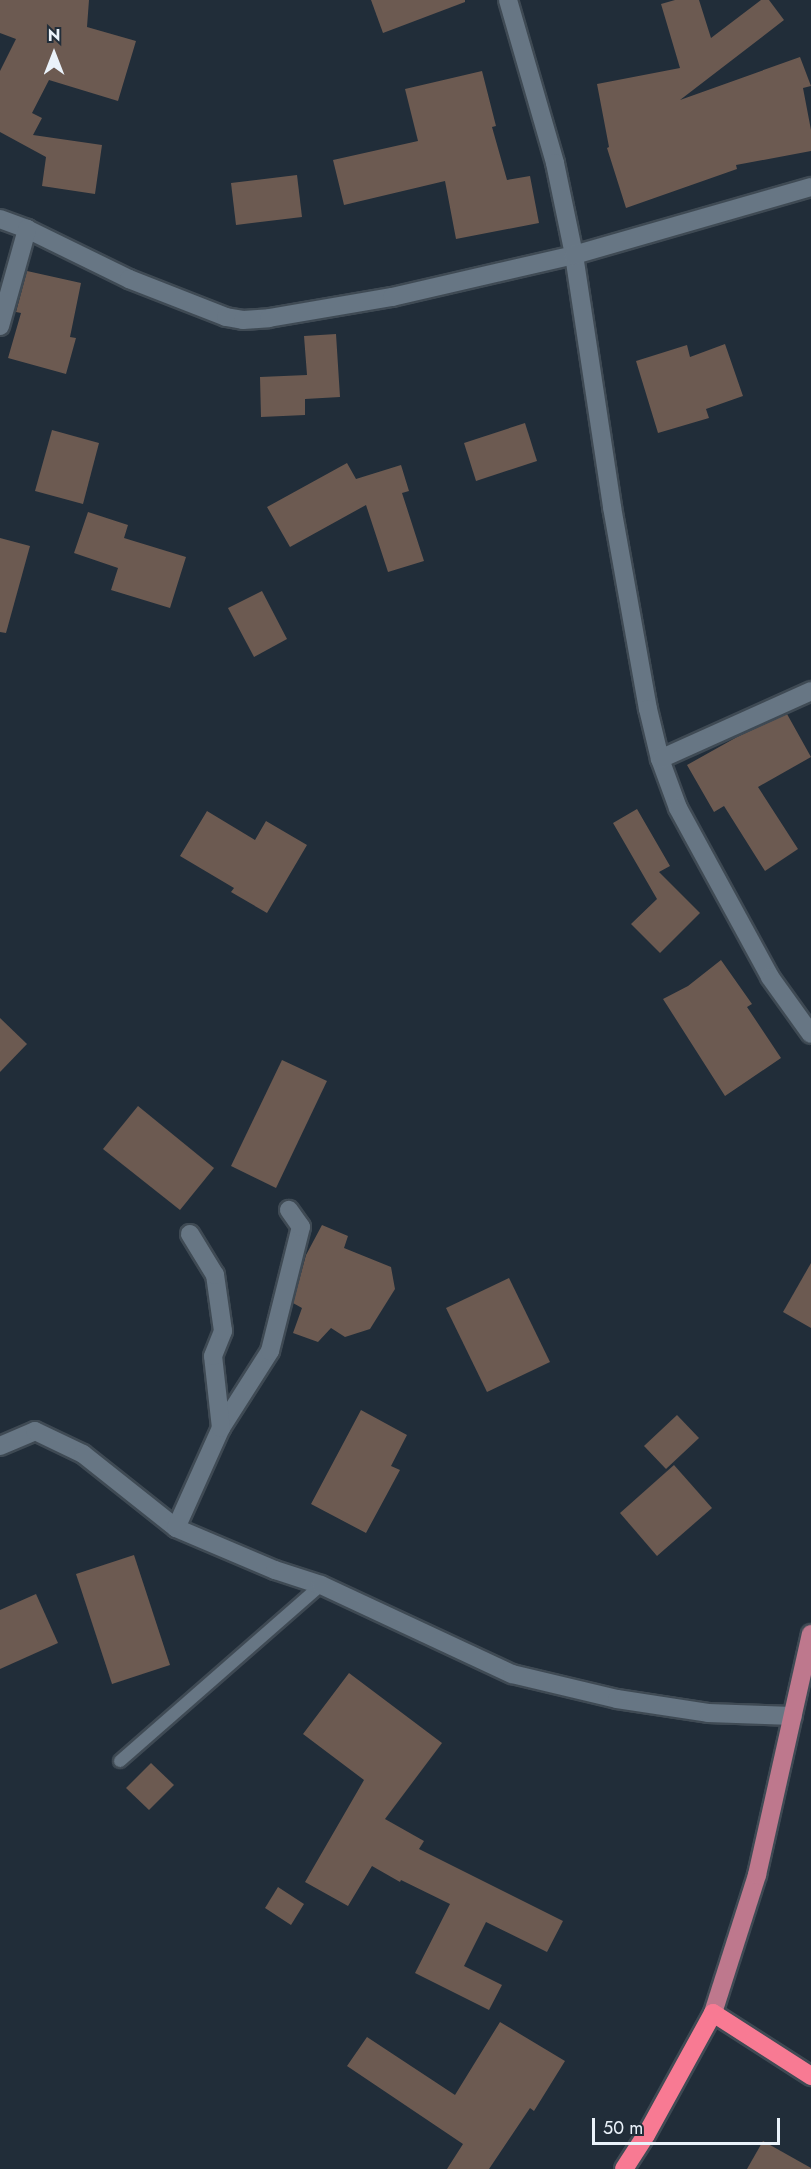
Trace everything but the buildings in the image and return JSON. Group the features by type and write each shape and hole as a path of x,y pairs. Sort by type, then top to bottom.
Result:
{"highway":[{"path":"624,2169 646,2135 713,2013 811,2076"}],"main road":[{"path":"713,2013 757,1875 811,1634"}],"street":[{"path":"508,0 555,163 574,255 612,507 648,709 660,759 678,808 770,977 811,1034"},
{"path":"0,219 27,229 129,279 226,317 243,320 269,318 392,297 574,255 811,187"},
{"path":"0,326 27,229"},
{"path":"660,759 811,691"},
{"path":"176,1528 221,1428 270,1351 301,1227 290,1210"},
{"path":"190,1234 215,1275 223,1331 213,1356 221,1428"},
{"path":"0,1446 35,1431 83,1454 176,1528 274,1570 321,1585 512,1674 617,1699 708,1713 793,1716"}],"lane":[{"path":"120,1761 321,1585"}]}
